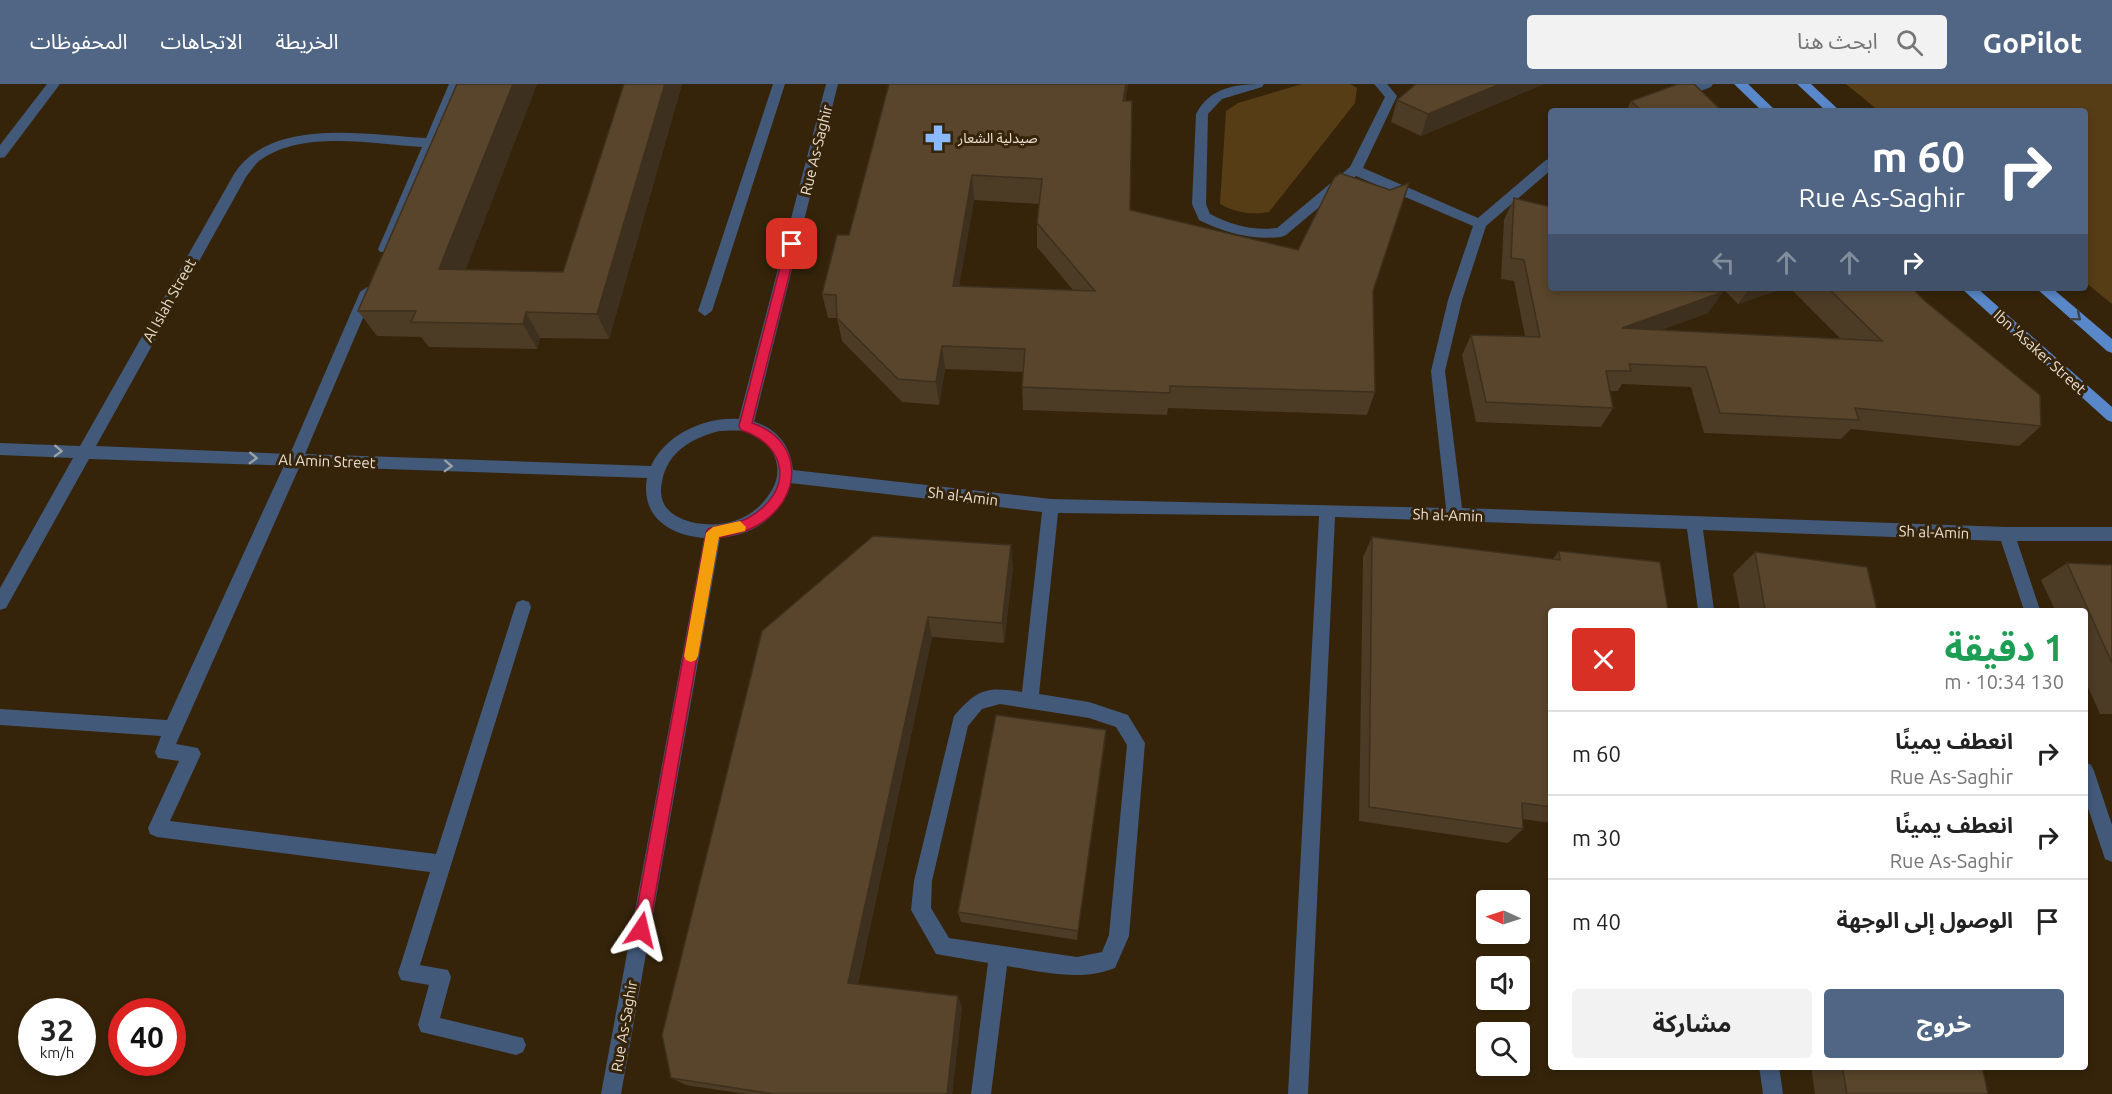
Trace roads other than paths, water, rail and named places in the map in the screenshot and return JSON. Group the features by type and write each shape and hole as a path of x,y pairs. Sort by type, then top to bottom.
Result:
{"main road":[{"path":"1740,84 1767,108"},
{"path":"1803,84 1831,108"},
{"name":"Ibn 'Asaker Street","path":"1971,291 2112,416"},
{"path":"2047,291 2112,347"}],"street":[{"path":"0,154 54,84"},
{"path":"441,864 157,828 192,754 164,752 172,729 296,459 454,84"},
{"path":"705,311 779,84"},
{"name":"Rue As-Saghir","path":"746,426 832,84"},
{"path":"1258,84 1217,95 1206,104 1202,114 1199,204 1204,217 1225,227 1264,234 1281,232 1355,170 1391,96 1380,84"},
{"path":"1643,108 1707,84"},
{"name":"Al Islah Street","path":"0,603 241,174 256,156 285,143 308,138 431,143"},
{"path":"1455,515 1438,371 1455,300 1480,224 1548,166"},
{"path":"1355,170 1480,224"},
{"path":"719,425 746,426 760,431 775,442 785,458 786,476 781,493 770,508 753,521 734,530 713,533 696,532 678,526 666,518 655,501 653,482 655,472 664,455 679,440 698,430 719,425"},
{"name":"Al Amin Street","path":"0,449 574,471 655,472"},
{"name":"Sh al-Amin","path":"786,476 1051,506 1327,510 2007,534 2112,534"},
{"path":"1030,701 1051,506"},
{"path":"1298,1094 1327,510"},
{"path":"1694,523 1706,608"},
{"name":"Rue As-Saghir","path":"611,1094 713,533"},
{"path":"2007,534 2031,608"},
{"path":"516,1045 428,1026 441,977 408,973 523,607"},
{"path":"1000,696 1089,710 1122,721 1136,743 1119,936 1108,961 1077,967 999,955 943,946 921,910 923,881 960,722 977,702 1000,696"},
{"path":"0,717 172,729"},
{"path":"2088,780 2112,853"},
{"path":"981,1094 999,955"},
{"path":"1770,1070 1773,1094"}],"place":[{"name":"صيدلية الشعار","path":"938,138"}]}
